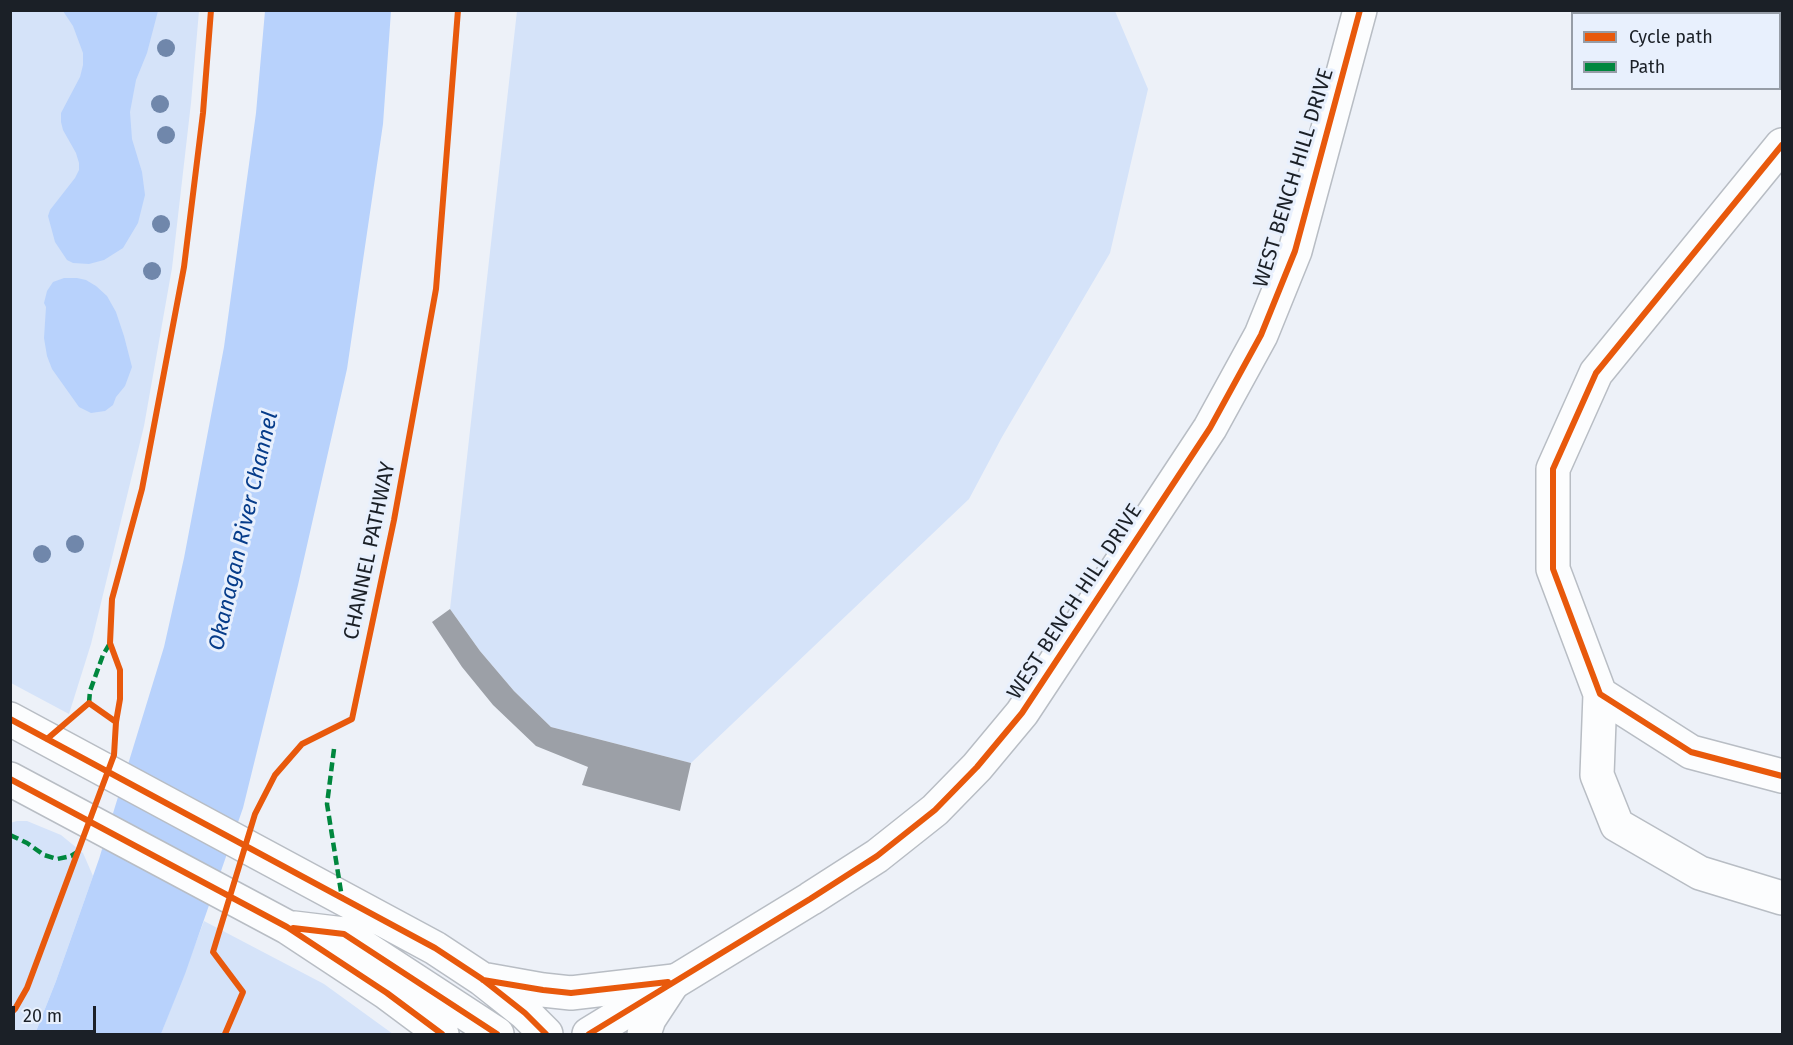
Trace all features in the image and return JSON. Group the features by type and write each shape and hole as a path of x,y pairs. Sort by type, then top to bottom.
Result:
{"main road":[{"name":"WEST BENCH HILL DRIVE","path":"589,1035 810,899 877,855 935,810 977,767 1022,713 1210,428 1261,336 1294,251 1360,10"},
{"path":"1782,145 1596,373 1553,469 1553,569 1600,694 1597,775 1617,825 1700,873 1782,898"},
{"path":"1600,694 1691,752 1782,776"},
{"path":"10,719 435,948 525,1013 546,1035"},
{"path":"10,779 40,803 252,907 286,927 387,993 442,1035"},
{"path":"286,927 344,934 497,1035"},
{"path":"482,980 571,993 674,981"},
{"path":"644,1035 649,1019 674,981"}],"shaded area":[{"path":"10,11 199,11 172,268 144,426 91,644 69,714 11,683"},
{"path":"517,11 1115,11 1148,89 1110,253 1002,437 969,499 691,763 551,727 514,691 480,651 450,609"},
{"path":"27,821 61,835 83,853 93,876 35,1034 11,1034 10,823"},
{"path":"204,921 324,984 393,1034 161,1034"}],"water":[{"path":"63,11 158,11 147,53 136,80 130,112 132,139 142,172 145,195 138,223 123,248 104,260 89,264 73,263 67,260 55,242 48,216 79,170 76,153 63,130 61,113 80,77 83,53 73,26"},
{"name":"Okanagan River Channel","path":"265,11 391,11 383,124 347,369 298,585 243,808 185,974 161,1034 35,1034 99,859 164,647 184,558 224,347 256,113"},
{"path":"64,278 86,280 107,296 116,312 124,336 132,367 125,386 113,405 105,411 91,413 79,407 52,369 47,356 44,338 46,307 44,303 47,291 53,282"}],"building":[{"path":"450,609 480,651 514,691 551,727 691,763 680,811 582,785 588,767 536,746 493,705 462,667 432,622"}],"marked path":[{"path":"89,703 90,691 103,655 110,643"},
{"path":"334,749 327,804 342,898"},
{"path":"10,835 44,855 57,859 71,856 79,851"}],"cycle path":[{"path":"116,722 120,699 120,670 110,643 112,599 142,489 184,267 203,113 211,10"},
{"name":"CHANNEL PATHWAY","path":"225,1034 243,992 213,952 255,814 275,775 302,744 352,719 394,520 436,289 458,10"},
{"path":"589,1034 877,856 935,810 977,767 1022,713 1210,428 1261,335 1295,251 1360,10"},
{"path":"1782,145 1596,373 1553,469 1553,569 1600,694 1691,752 1782,776"},
{"path":"10,1014 27,988 114,755 116,722 89,703 47,739"},
{"path":"10,719 435,948 482,979 525,1013 546,1034"},
{"path":"10,779 287,927 387,993 442,1034"},
{"path":"293,928 344,934 497,1034"},
{"path":"483,980 571,993 668,982"}]}
